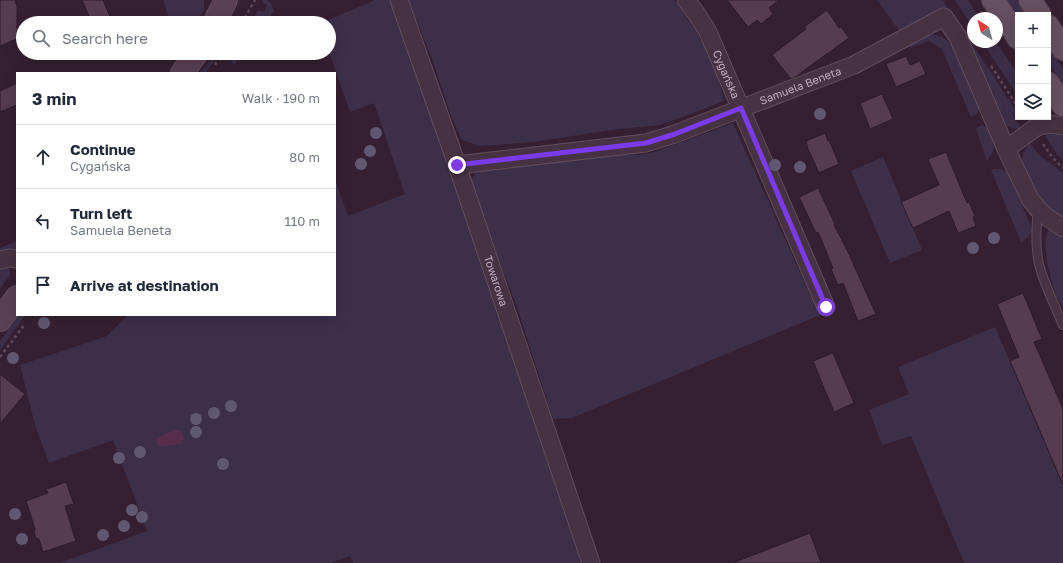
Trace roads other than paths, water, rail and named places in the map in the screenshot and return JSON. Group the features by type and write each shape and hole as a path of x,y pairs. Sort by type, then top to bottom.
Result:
{"main road":[{"path":"218,16 226,0"},
{"path":"993,0 1015,33"},
{"path":"1030,0 1038,12"},
{"path":"1051,31 1063,49"},
{"path":"183,72 192,60"},
{"path":"1049,84 1063,105"},
{"path":"0,320 16,298"}],"street":[{"name":"Towarowa","path":"399,0 457,165 591,563"},
{"name":"Cygańska","path":"686,0 708,32 826,307"},
{"name":"Samuela Beneta","path":"457,165 646,143 675,134 854,65 944,17 958,37 1006,149 1030,199 1047,217 1063,228"},
{"path":"1006,149 1040,122 1063,126"},
{"path":"0,260 10,258 16,259"}],"lane":[{"path":"1038,209 1036,249 1039,265 1063,325"}]}
